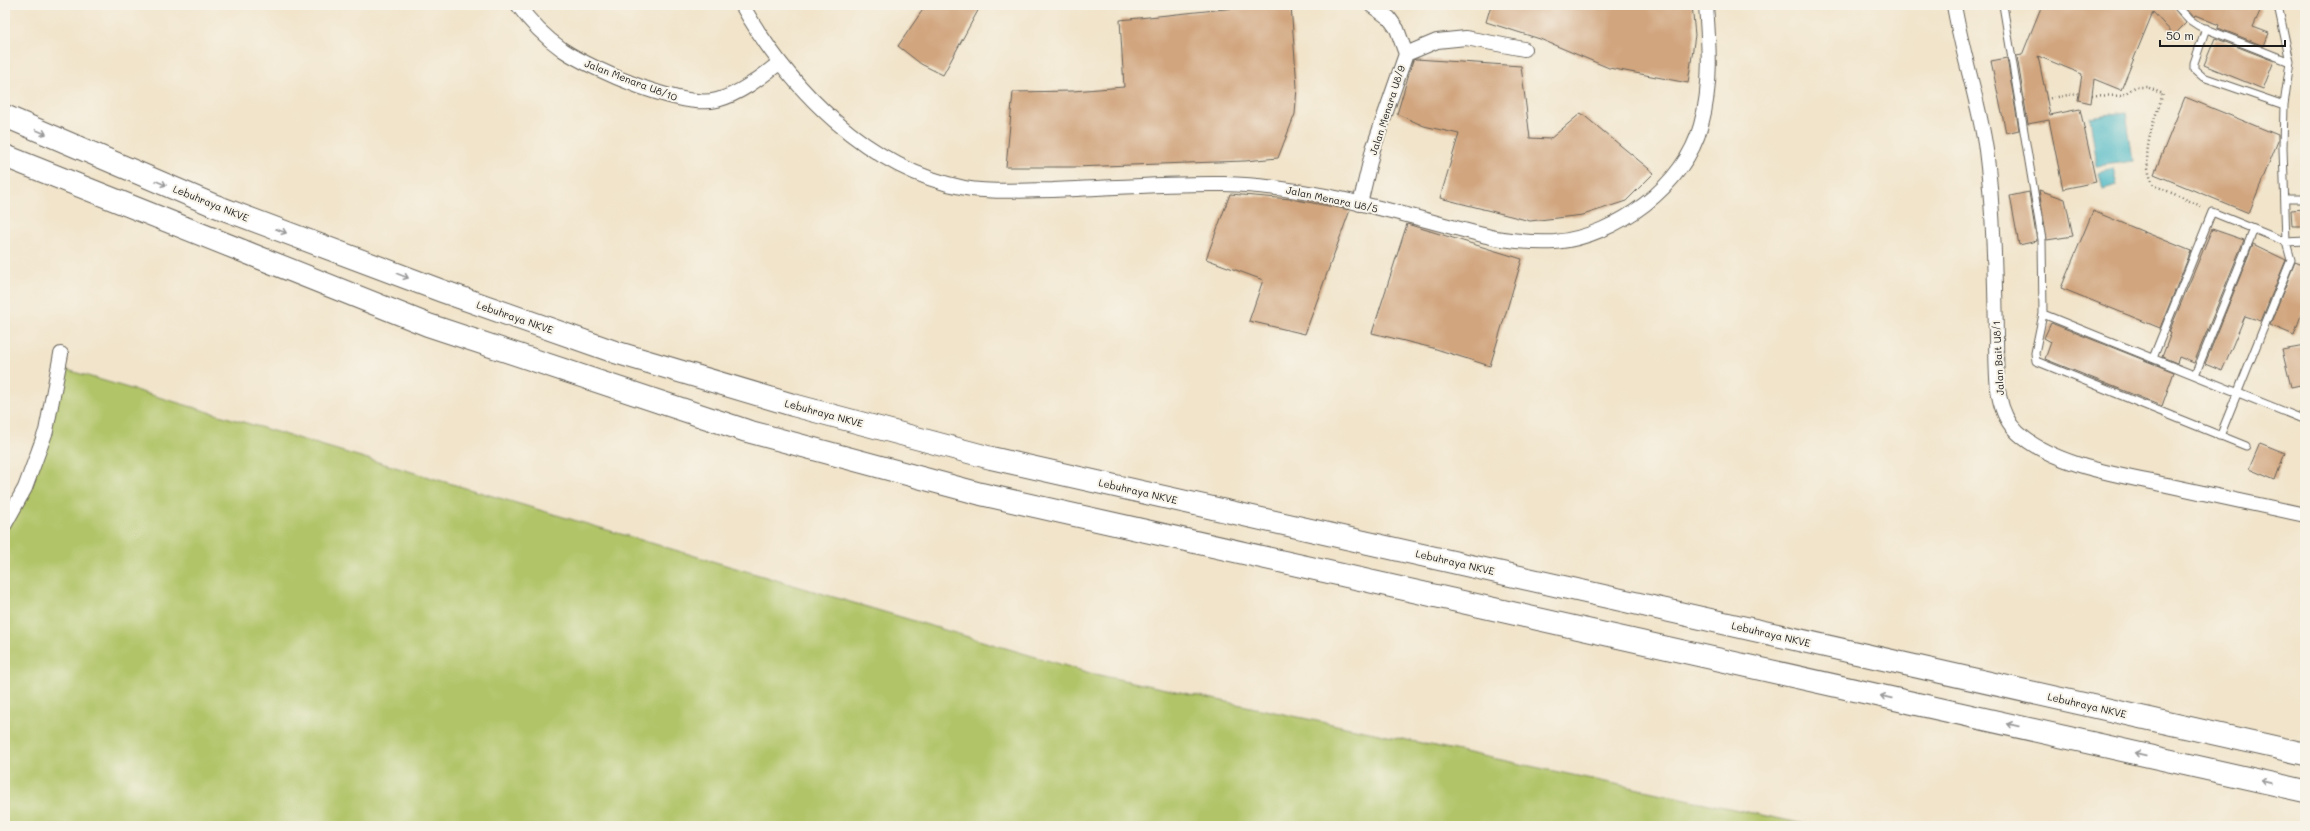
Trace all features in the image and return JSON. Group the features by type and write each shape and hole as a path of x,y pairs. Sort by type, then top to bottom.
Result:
{"highway":[{"name":"Lebuhraya NKVE","path":"5,116 213,205 435,288 615,352 793,405 991,458 2305,754"},
{"path":"5,156 428,325 580,377 755,433 989,496 2305,791"}],"street":[{"name":"Jalan Menara U8/10","path":"518,5 542,32 563,50 585,63 657,92 684,100 702,102 728,96 752,83 779,63"},
{"name":"Jalan Menara U8/5","path":"742,5 779,63 817,104 862,142 904,167 948,184 966,188 1006,191 1224,184 1290,189 1360,204 1495,238 1516,241 1554,242 1577,238 1624,218 1661,190 1680,168 1691,149 1701,126 1709,82 1706,5"},
{"name":"Jalan Menara U8/9","path":"1360,204 1373,149 1406,54 1397,29 1388,18 1371,5"},
{"name":"Jalan Bait U8/1","path":"1954,5 1986,148 1994,259 1997,381 2000,403 2006,418 2016,432 2030,443 2074,463 2305,515"},
{"path":"1406,54 1437,41 1466,38 1524,49"},
{"path":"5,524 25,488 46,431 61,354"}],"lane":[{"path":"2004,5 2042,240 2043,314 2035,353 2036,361 2040,364 2246,446"},
{"path":"2176,5 2190,20 2290,62"},
{"path":"2220,436 2291,260 2286,242 2284,105 2290,62 2279,10 2274,5"},
{"path":"2206,28 2194,63 2194,69 2203,76 2284,105"},
{"path":"2285,199 2305,199"},
{"path":"2153,358 2212,212 2286,242 2305,241"},
{"path":"2195,375 2254,229"},
{"path":"2043,314 2305,420"}],"path":[{"path":"2092,95 2122,96 2135,87 2147,87 2163,94 2153,122 2147,149 2151,180 2154,185 2212,212"},
{"path":"2046,99 2080,93"}],"green space":[{"path":"64,369 1090,673 1814,826 5,826 5,523"}],"water":[{"path":"2126,112 2133,161 2097,166 2090,117"},
{"path":"2113,169 2117,186 2103,190 2099,173"}],"building":[{"path":"926,5 981,5 943,75 921,64 898,46"},
{"path":"1263,5 1291,5 1297,87 1295,114 1278,158 1245,161 1074,167 1006,167 1013,92 1073,91 1124,87 1120,20"},
{"path":"1491,5 1692,5 1695,35 1688,83 1609,68 1540,39 1486,22"},
{"path":"2042,5 2171,5 2186,23 2174,35 2153,12 2121,90 2094,79 2091,103 2078,100 2082,74 2038,56 2050,115 2080,109 2096,182 2063,189 2049,120 2028,124 2017,56 2022,55"},
{"path":"2183,5 2250,5 2261,9 2253,27 2269,33 2264,46 2218,28 2219,25 2195,15 2194,17"},
{"path":"2215,38 2274,61 2263,89 2204,65"},
{"path":"2007,58 2019,130 2006,133 1991,61"},
{"path":"1413,60 1521,66 1530,138 1550,139 1581,113 1654,173 1626,201 1583,215 1530,221 1440,198 1459,134 1424,126 1397,114"},
{"path":"2185,97 2278,135 2278,141 2249,213 2154,174"},
{"path":"2039,190 2065,199 2073,236 2047,240"},
{"path":"2029,192 2037,241 2019,245 2010,196"},
{"path":"1230,194 1291,199 1350,210 1305,334 1249,321 1263,280 1206,259"},
{"path":"2305,209 2305,226 2292,226 2291,210"},
{"path":"2093,211 2191,251 2160,328 2061,288"},
{"path":"1407,224 1522,259 1490,366 1433,348 1372,333"},
{"path":"2212,229 2244,240 2194,363 2179,357 2177,363 2162,357 2171,333 2169,332"},
{"path":"2253,244 2286,260 2261,321 2245,316 2222,371 2205,364"},
{"path":"2295,262 2305,266 2305,304 2294,335 2270,325"},
{"path":"2051,323 2174,372 2162,406 2045,359 2051,342 2044,338"},
{"path":"2305,346 2305,384 2291,387 2282,350"},
{"path":"2260,443 2285,453 2275,480 2249,469"}]}
